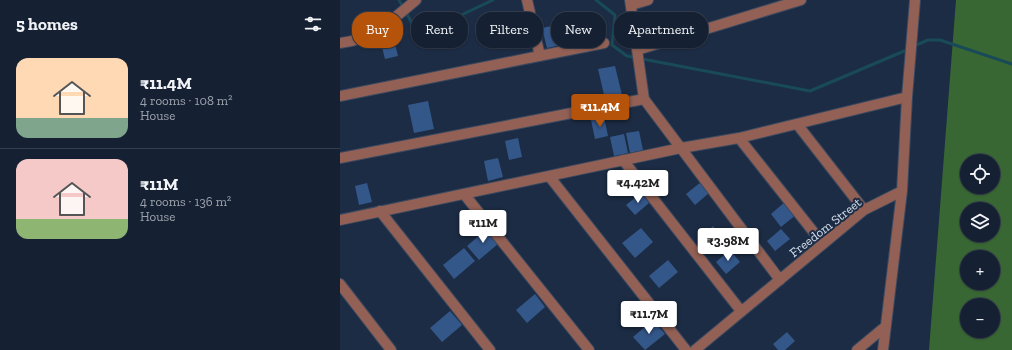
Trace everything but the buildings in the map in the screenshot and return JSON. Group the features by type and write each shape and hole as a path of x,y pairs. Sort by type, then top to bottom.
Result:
{"street":[{"path":"340,43 360,40 373,35 416,0"},
{"path":"527,0 540,56"},
{"path":"648,0 631,2 644,99 780,280"},
{"path":"637,50 801,0"},
{"path":"883,350 902,191 907,97 915,0"},
{"path":"340,96 583,48"},
{"path":"340,220 681,148 739,138 907,97"},
{"path":"340,158 644,99"},
{"path":"797,124 864,210"},
{"path":"739,138 823,244"},
{"path":"623,160 741,311"},
{"path":"549,176 686,350"},
{"name":"Freedom Street","path":"695,350 864,210 902,191"},
{"path":"464,194 589,350"},
{"path":"380,211 490,350"},
{"path":"340,284 392,350"},
{"path":"856,350 886,326"}],"green space":[{"path":"956,0 1012,0 1012,350 929,350"}],"waterway":[{"path":"399,0 403,7"},
{"path":"406,12 421,41 434,36 455,18 493,0"},
{"path":"596,0 615,15 612,45 627,56 810,91 909,49"},
{"path":"914,46 928,40 940,40 1012,64"}]}
